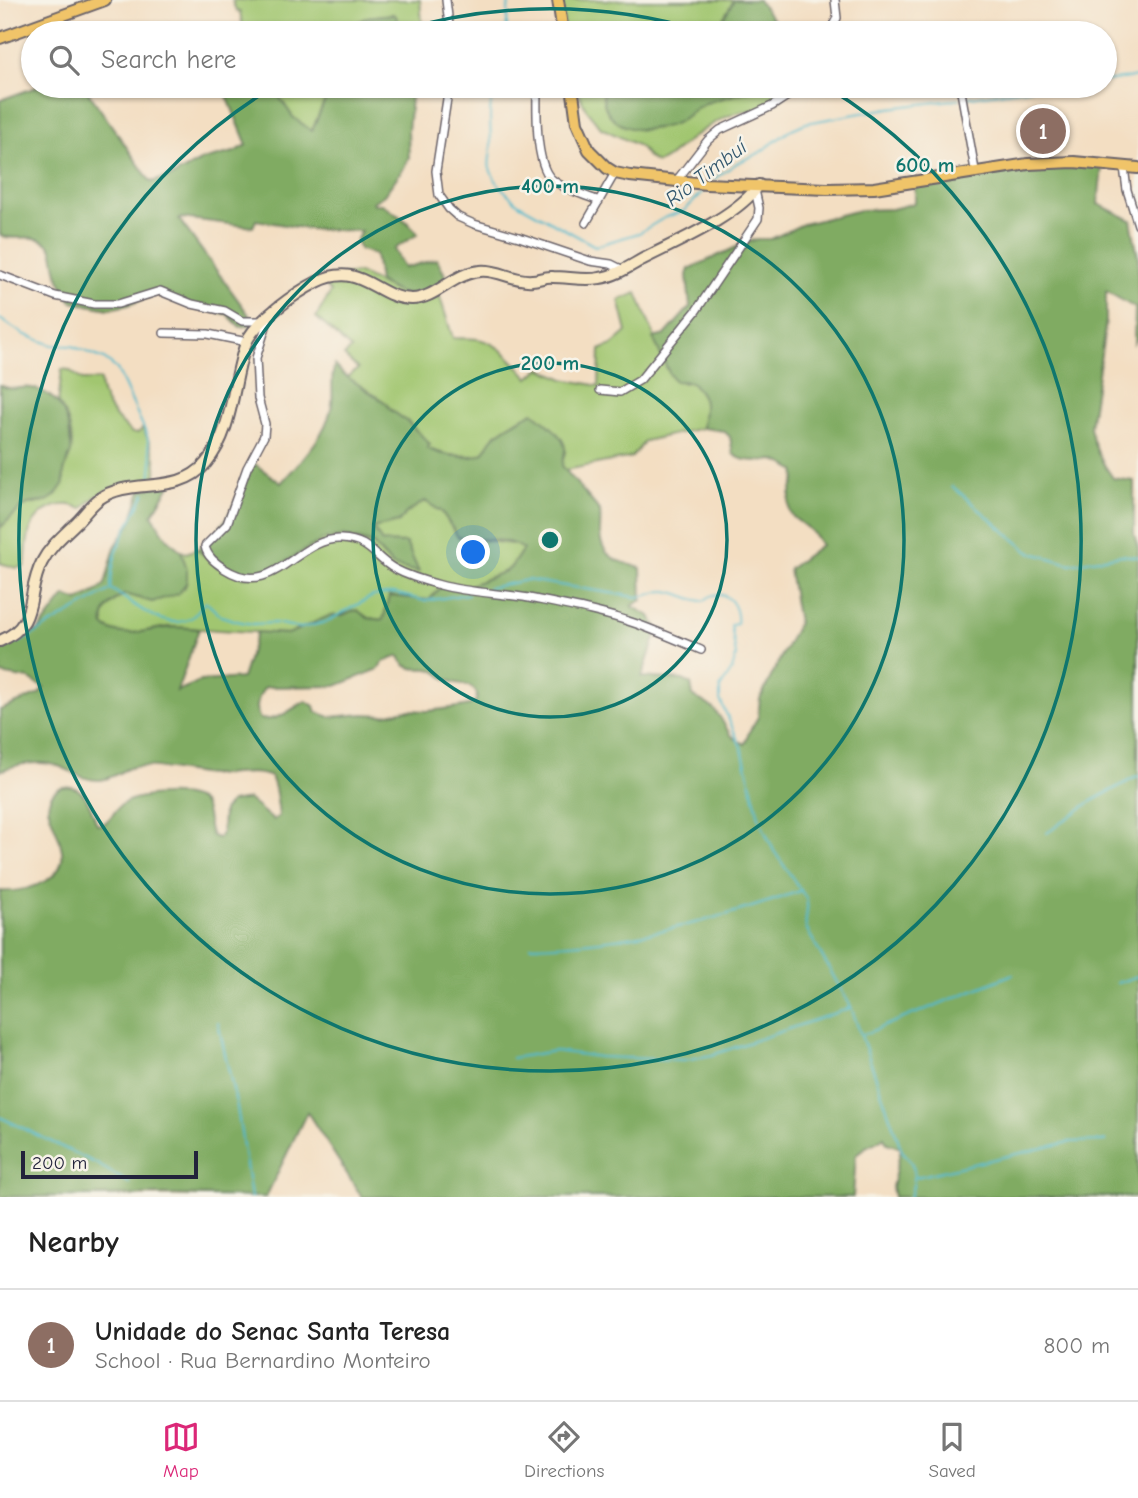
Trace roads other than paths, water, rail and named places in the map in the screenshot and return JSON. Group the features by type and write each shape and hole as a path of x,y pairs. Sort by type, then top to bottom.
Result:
{"main road":[{"path":"47,21 105,0"},
{"path":"558,0 562,21"},
{"path":"0,38 21,30"},
{"path":"574,98 577,122 584,143 595,158 615,173 630,176 726,186 827,189 874,188 975,170 1028,164 1074,162 1138,168"}],"street":[{"path":"446,0 449,21"},
{"path":"835,0 835,21"},
{"path":"447,98 436,171 439,195 449,209 458,217 474,224 623,270"},
{"path":"538,98 540,149 548,176 558,184 599,201"},
{"path":"677,180 714,135 784,98"},
{"path":"962,98 975,170"},
{"path":"1124,166 1127,190 1138,225"},
{"path":"586,223 615,173"},
{"path":"0,641 19,631 27,618 37,574 44,558 62,536 102,497 122,491 172,484 195,475 204,466 223,432 247,342 266,318 317,282 340,275 355,276 402,297 414,299 430,294 461,276 479,271 529,281 552,277 601,278 623,270 706,227 757,188"},
{"path":"600,390 620,392 632,386 673,342 758,219 757,188"},
{"path":"0,275 55,296 94,304 118,304 160,291 192,304 225,310 242,321 266,318"},
{"path":"266,318 256,358 258,398 265,424 264,436 247,468 230,520 205,546 207,554 215,561 238,576 256,577 273,573 313,546 327,541 350,540 370,548 393,568 441,586 531,599 613,617 701,650"},
{"path":"164,333 208,334 247,342"}],"waterway":[{"name":"Rio Timbuí","path":"507,21 509,0"},
{"name":"Rio Timbuí","path":"1117,80 1138,77"},
{"name":"Rio Timbuí","path":"492,98 489,164 495,179 519,204 595,246 639,233 664,218 684,211 706,189"},
{"name":"Rio Timbuí","path":"714,179 737,163 759,153 792,129 806,123 960,99"},
{"path":"0,319 23,334 52,345 72,346 104,359 117,369 147,435 152,461 150,481"},
{"path":"952,486 1029,552 1070,564 1122,555 1138,557"},
{"path":"111,588 117,549 145,493"},
{"path":"488,588 527,580 636,597 664,591 704,601 717,594 733,603 737,616 737,624 731,625 736,656 732,670 720,688 720,700 742,749 760,821 774,851 806,898 806,928 851,1007 902,1151 913,1167 914,1184 910,1197"},
{"path":"111,589 149,614 170,622 191,618 206,602 221,616 237,621 252,624 275,623 301,628 326,622 373,596 394,593 425,601 468,594"},
{"path":"1,645 22,641 110,590"},
{"path":"1047,833 1090,802 1138,776"},
{"path":"531,946 634,936 701,921 800,891"},
{"path":"862,1035 1013,974"},
{"path":"1117,983 1138,976"},
{"path":"512,1058 555,1051 600,1057 684,1060 712,1055 850,1008"},
{"path":"218,1023 237,1107 251,1197"},
{"path":"0,1117 97,1164 129,1183"},
{"path":"916,1177 1069,1142 1106,1141"}],"place":[{"name":"Unidade do Senac Santa Teresa","path":"1043,131"}]}
